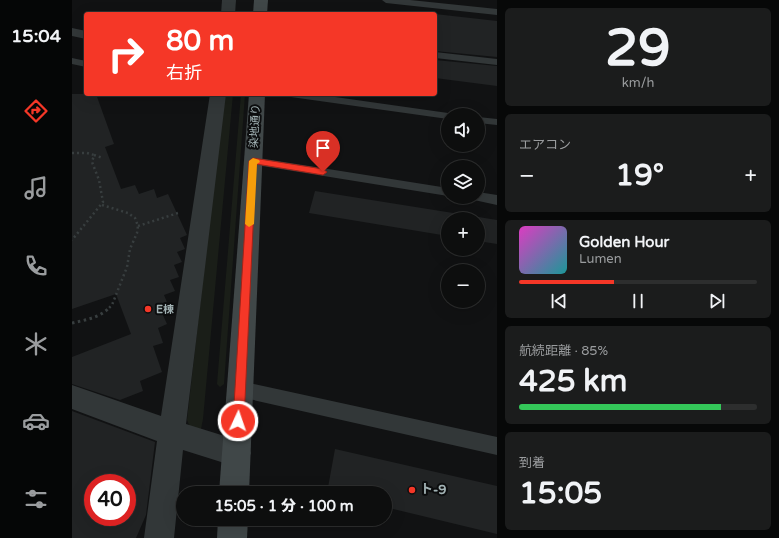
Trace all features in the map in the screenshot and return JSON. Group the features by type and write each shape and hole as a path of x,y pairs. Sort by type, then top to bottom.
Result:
{"street":[{"path":"228,12 229,0"},
{"path":"260,12 261,0"},
{"path":"72,32 84,35"},
{"path":"159,538 171,433 218,96"},
{"name":"染地通り","path":"235,486 256,96"},
{"path":"72,397 171,433 237,452"},
{"path":"232,538 233,526"}],"lane":[{"path":"386,0 497,12"},
{"path":"437,54 497,62"},
{"path":"72,61 84,64"},
{"path":"305,96 441,115"},
{"path":"485,121 497,122"},
{"path":"253,161 441,191"},
{"path":"485,198 497,200"},
{"path":"240,389 497,446"}],"path":[{"path":"72,153 87,153 103,158"},
{"path":"72,240 103,202 99,180 92,162 94,155"},
{"path":"72,323 104,313 112,305 127,267 130,249 137,233 138,226 136,218 128,213 102,205"},
{"path":"138,226 181,212"}],"shaded area":[{"path":"224,96 233,96 201,429 190,427 187,420"},
{"path":"241,96 245,96 224,384 220,387 217,384"}],"building":[{"path":"437,14 497,21 497,57 437,51"},
{"path":"437,60 497,66 497,86 437,78"},
{"path":"72,94 84,94 84,96 97,96 114,144 105,147 121,189 135,185 139,194 154,189 157,198 168,194 187,235 180,238 185,249 177,252 182,262 174,265 179,277 170,280 175,291 164,295 169,307 161,311 167,324 158,328 163,343 153,346 162,372 140,381 143,391 120,400 72,384 72,357 131,334 116,294 72,309"},
{"path":"315,191 447,212 441,212 441,235 309,213"},
{"path":"485,218 497,220 497,244 485,242"},
{"path":"72,411 155,442 146,515 136,538 72,538"},
{"name":"ト-9","path":"335,449 497,486 497,534 392,509 392,486 328,486"}],"slow traffic":[{"path":"249,224 253,161 256,162"}],"place":[{"name":"E棟","path":"148,309"},
{"name":"ト-9","path":"412,490"}],"route":[{"path":"238,421 253,161 323,172"}]}
